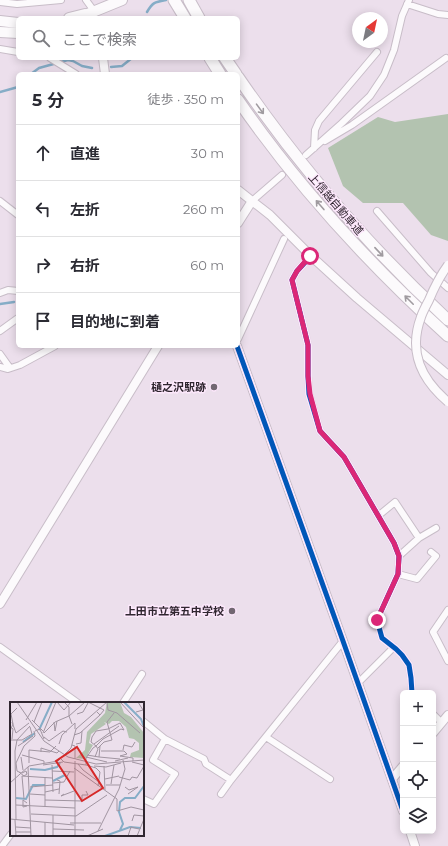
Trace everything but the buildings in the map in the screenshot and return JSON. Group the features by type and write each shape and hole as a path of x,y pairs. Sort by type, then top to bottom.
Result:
{"highway":[{"path":"95,15 122,0"},
{"path":"174,0 184,16"},
{"path":"189,0 198,16"},
{"path":"0,21 16,23"},
{"path":"0,32 16,33"},
{"path":"211,60 219,72"},
{"path":"226,60 235,72"},
{"name":"上信越自動車道","path":"240,80 285,143 352,223 390,264 448,320"},
{"name":"上信越自動車道","path":"240,103 277,153 344,232 418,309 448,336"}],"street":[{"path":"0,2 17,4 60,0"},
{"path":"86,0 95,15"},
{"path":"306,154 342,123 370,96 384,75 394,50 402,16 408,2 438,14 448,14"},
{"path":"0,49 16,52"},
{"path":"314,148 315,130 319,121 377,52"},
{"path":"314,148 352,125 446,58"},
{"path":"53,60 73,72"},
{"path":"103,60 105,72"},
{"path":"240,220 252,201 282,175"},
{"path":"240,192 270,215 310,256 357,298 448,375"},
{"path":"0,202 16,214"},
{"path":"377,211 431,273 448,288"},
{"path":"240,335 284,240"},
{"path":"310,256 297,271 292,280 308,345 308,376 310,394 320,431 344,457 394,543 399,556 398,574 377,620 382,638 402,655 408,665 412,690"},
{"path":"448,265 434,289 421,317 416,333 416,354 420,368 428,382 448,402"},
{"path":"0,293 8,290 16,291"},
{"path":"0,331 16,319"},
{"path":"0,366 8,369 20,365 51,348"},
{"path":"0,604 157,348"},
{"path":"238,348 400,803"},
{"path":"0,354 10,368"},
{"path":"378,516 395,502 419,538"},
{"path":"399,556 419,538 436,528"},
{"path":"398,574 417,579 436,556 431,552"},
{"path":"448,610 433,632 448,661"},
{"path":"222,794 231,780 343,641"},
{"path":"0,647 77,702"},
{"path":"358,683 394,647"},
{"path":"124,702 142,674"},
{"path":"436,730 448,716"},
{"path":"436,717 442,723"},
{"path":"144,723 166,739 204,759 206,764 231,780"},
{"path":"266,737 330,779"},
{"path":"144,799 154,804 175,774 153,760 166,739"},
{"path":"392,779 400,770"},
{"path":"411,834 415,846"},
{"path":"1,846 10,835"}],"green space":[{"path":"448,114 448,241 431,235 403,203 363,203 343,186 328,148 378,117 395,122"}],"waterway":[{"path":"147,12 155,3 166,0"},
{"path":"34,72 39,68 68,60"},
{"path":"68,60 82,66 92,68"},
{"path":"111,67 122,66 130,60"},
{"path":"0,92 16,88"},
{"path":"0,304 14,302"}],"tunnel":[{"path":"282,175 302,158"}],"cycle path":[{"path":"311,256 297,271 292,280 308,345 309,394 320,431 344,457 394,543 399,556 398,574 377,620 382,638 396,649 409,665 412,690"},
{"path":"238,348 400,802"}],"place":[{"name":"樋之沢駅跡","path":"214,387"},
{"name":"上田市立第五中学校","path":"232,611"}],"route":[{"path":"310,256 297,271 292,280 308,345 308,376 310,394 320,431 344,457 394,543 399,556 398,574 377,620"}]}
